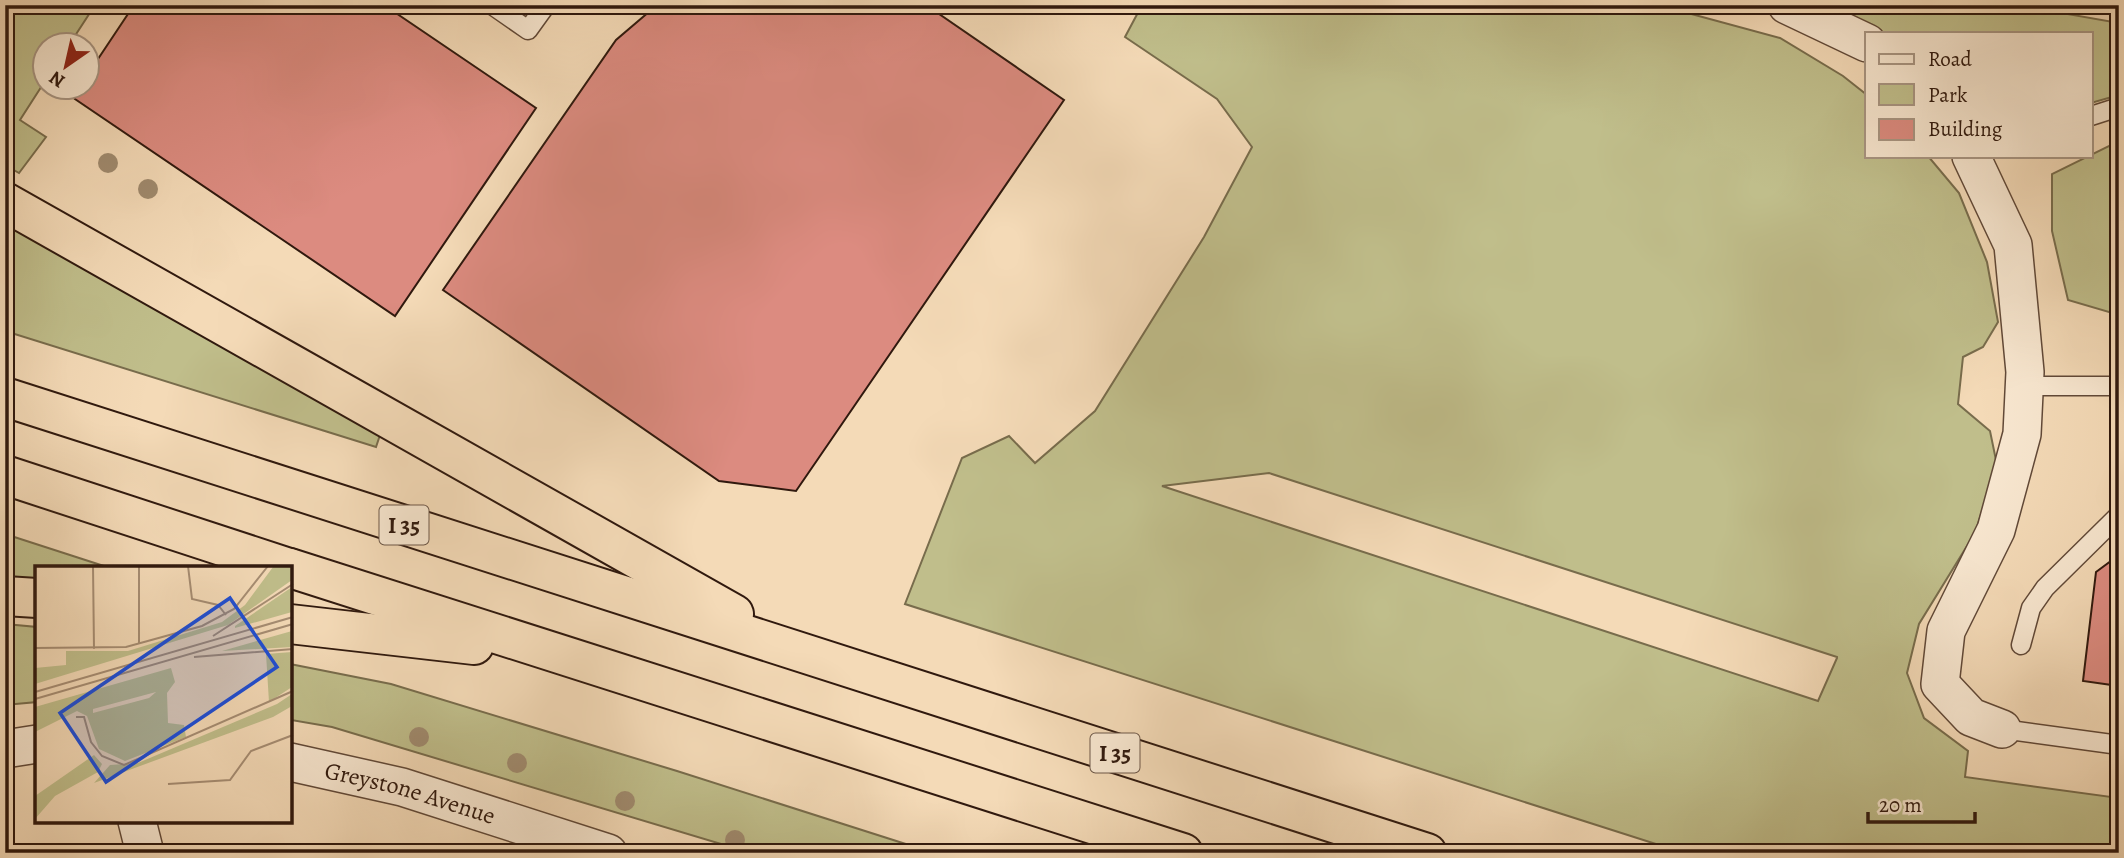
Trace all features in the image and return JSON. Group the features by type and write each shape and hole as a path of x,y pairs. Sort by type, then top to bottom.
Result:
{"highway":[{"path":"5,202 803,653"},
{"name":"I 35","path":"5,397 1427,853"},
{"path":"5,475 284,566"},
{"path":"292,569 1184,853"},
{"path":"5,596 35,598"},
{"path":"292,624 556,654"}],"street":[{"path":"1787,5 1865,42"},
{"path":"1975,158 2013,245 2025,372 2022,434 1996,530 1945,631 1940,684 1971,717 2002,729"},
{"path":"5,749 35,744"},
{"name":"Greystone Avenue","path":"292,762 402,787 608,853"},
{"path":"138,823 145,853"}],"lane":[{"path":"492,5 528,30 546,5"},
{"path":"2092,116 2119,107"},
{"path":"2025,386 2119,386"},
{"path":"2021,645 2031,608 2045,588 2119,515"},
{"path":"2002,729 2119,745"}],"green space":[{"path":"5,5 95,5 77,32 32,32 32,101 20,120 46,137 19,173 5,165"},
{"path":"1142,5 1646,5 1684,12 1780,38 1843,76 1865,93 1865,158 1930,158 1959,193 1987,262 1998,322 1983,347 1963,357 1958,404 1990,431 1997,465 1975,533 1919,624 1907,673 1924,718 1968,751 1965,777 2119,798 2119,853 1684,853 905,604 962,458 1009,436 1035,463 1095,411 1204,237 1252,147 1217,99 1125,37","holes":["1269,473 1837,657 1818,701 1162,486"]},
{"path":"1817,5 2017,5 2119,23 2119,95 2092,103 2092,32 1868,32"},
{"path":"2119,141 2119,315 2068,300 2052,231 2052,174 2084,158 2092,158 2092,154"},
{"path":"5,222 381,432 376,447 5,331"},
{"path":"5,534 104,566 35,566 35,580 5,578"},
{"path":"5,624 35,627 35,702 5,705"},
{"path":"292,664 391,684 934,853 751,853 332,727 292,720"}],"building":[{"path":"134,5 384,5 536,108 395,316 79,102 102,102 102,53"},
{"path":"657,5 926,5 1064,100 796,491 719,481 443,290 616,40"},
{"path":"2119,555 2119,686 2083,681 2096,572"}]}
